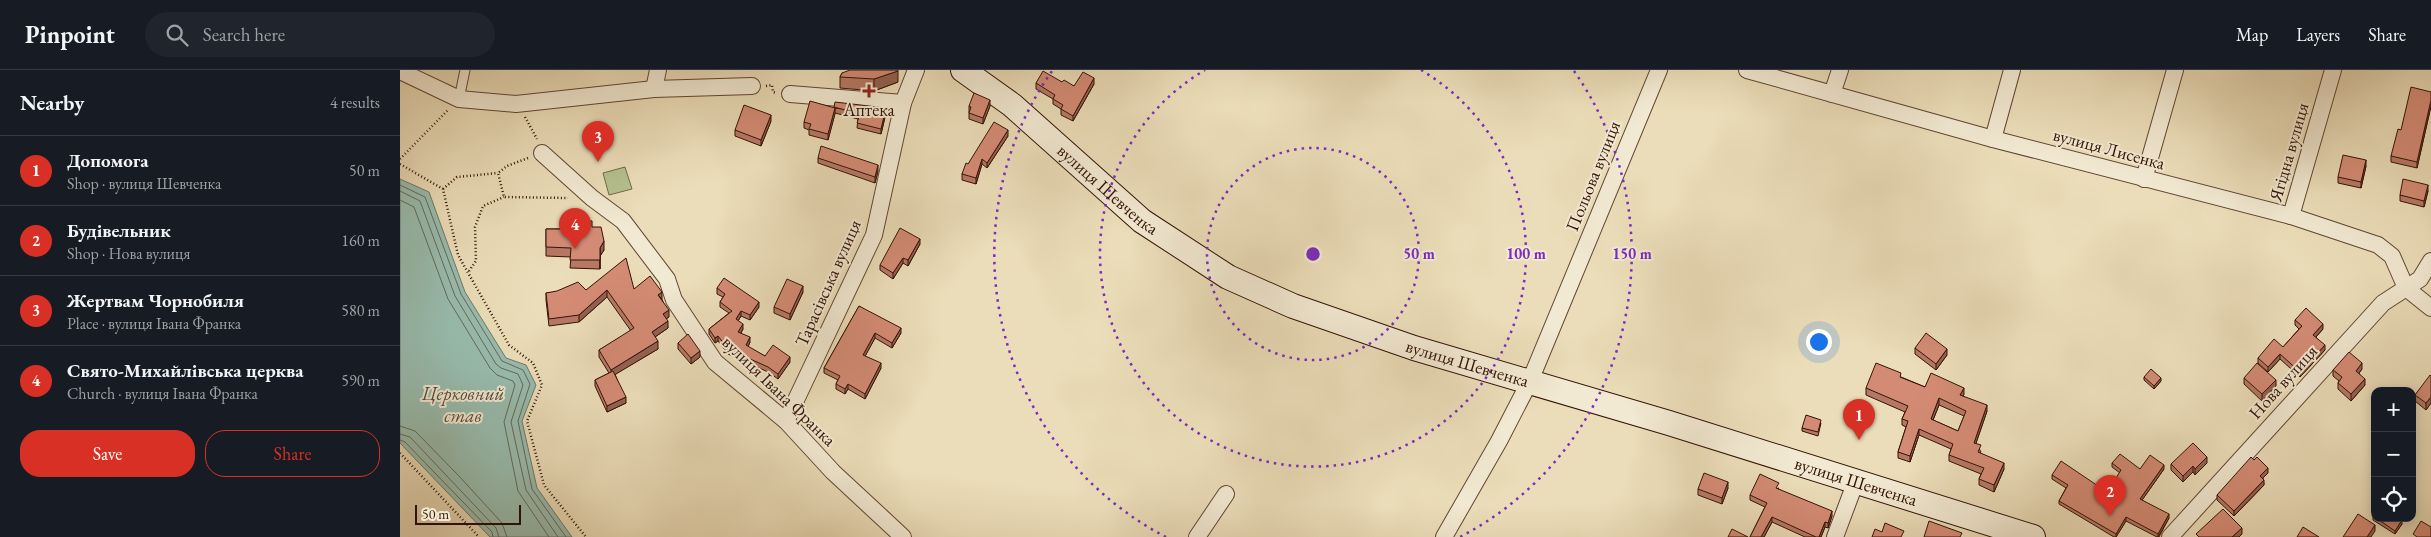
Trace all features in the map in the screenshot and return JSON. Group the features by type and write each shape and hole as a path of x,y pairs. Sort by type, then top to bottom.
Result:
{"street":[{"path":"654,89 658,70"},
{"name":"Тарасівська вулиця","path":"786,421 874,235 903,102 916,70"},
{"name":"вулиця Шевченка","path":"964,70 1012,105 1142,221 1228,277 1293,306 1414,348 1530,381 2034,537"},
{"name":"Польова вулиця","path":"1444,537 1499,442 1530,381 1659,70"},
{"name":"вулиця Лисенка","path":"1747,70 1993,139 2291,216 2378,245 2392,256 2406,288 2431,308"},
{"path":"1832,94 1840,70"},
{"path":"1993,139 2012,70"},
{"path":"2144,179 2175,70"},
{"name":"Ягідна вулиця","path":"2291,216 2333,70"},
{"path":"400,71 459,99 516,104 654,89 752,86"},
{"path":"790,94 903,102"},
{"name":"вулиця Івана Франка","path":"542,153 592,198 623,220 668,279 674,300 716,362 786,421 833,472 903,537"},
{"name":"Нова вулиця","path":"2170,537 2382,303 2420,278 2431,261"},
{"path":"1835,537 1856,482"},
{"path":"1197,537 1226,494"}],"lane":[{"path":"459,99 464,70"}],"path":[{"path":"772,86 773,92"},
{"path":"400,159 459,99"},
{"path":"443,189 457,176 498,173 507,166 542,153"},
{"path":"400,164 443,189 458,255 469,271 509,345 533,363 542,385 527,421 544,484 586,537"},
{"path":"498,173 504,197"},
{"path":"469,271 476,262 475,227 483,206 504,197 592,198"},
{"path":"400,453 479,537"}],"green space":[{"path":"625,167 632,189 609,195 603,173"}],"water":[{"name":"Церковний став","path":"400,179 429,192 465,292 506,358 526,365 536,385 522,421 537,488 572,537 490,537 400,443"}],"building":[{"path":"850,70 898,71 874,79 840,77 842,73"},
{"path":"1043,71 1062,82 1064,80 1074,86 1083,72 1094,78 1073,116 1061,109 1063,105 1053,99 1055,95 1036,83"},
{"path":"2411,87 2431,92 2431,100 2417,162 2391,156 2398,129 2401,130"},
{"path":"974,93 990,100 983,118 969,113 971,107 969,106"},
{"path":"810,101 835,108 828,134 809,129 811,124 804,122"},
{"path":"835,102 886,108 881,129 857,123 860,114 834,107"},
{"path":"744,105 771,115 761,140 735,130"},
{"path":"994,122 1008,130 987,163 982,159 976,178 962,174 966,163 968,164"},
{"path":"821,146 878,165 875,177 818,158"},
{"path":"2343,155 2366,160 2361,182 2338,177"},
{"path":"2403,179 2428,185 2424,201 2400,195"},
{"path":"572,220 592,221 592,227 601,227 604,241 600,248 600,260 570,260 571,248 546,247 546,229 571,229"},
{"path":"900,228 920,239 908,260 903,258 893,273 880,265"},
{"path":"626,258 634,289 650,276 662,292 658,295 669,310 663,314 668,321 652,332 658,341 611,370 599,350 634,328 607,290 579,315 549,319 546,293 557,291 578,282 586,290"},
{"path":"724,278 759,302 750,315 741,311 736,319 743,324 738,332 750,337 746,345 765,356 773,345 790,357 778,374 768,367 728,349 718,336 715,338 709,329 732,311 720,302 725,294 717,288"},
{"path":"787,279 803,286 790,314 774,307"},
{"path":"859,306 901,328 892,343 875,333 863,355 881,363 865,394 848,384 845,389 836,384 840,376 824,368"},
{"path":"2306,308 2323,324 2313,335 2325,345 2300,372 2280,354 2268,367 2258,358 2274,339 2283,347 2302,326 2295,320"},
{"path":"1926,333 1947,349 1936,364 1915,348"},
{"path":"688,334 700,351 691,358 678,343"},
{"path":"2349,352 2362,363 2356,371 2365,379 2351,394 2338,383 2342,377 2333,370"},
{"path":"1876,363 1901,373 1900,377 1925,387 1931,373 1964,388 1960,395 1987,405 1974,443 1981,445 1978,452 2004,463 1994,485 1979,479 1984,468 1949,455 1953,444 1919,429 1910,456 1898,452 1908,421 1902,419 1908,406 1866,388","holes":["1939,398 1966,411 1958,431 1931,419"]},
{"path":"2257,363 2276,380 2262,394 2244,378"},
{"path":"2151,369 2161,378 2154,386 2144,377"},
{"path":"613,371 626,397 607,406 595,380"},
{"path":"2430,375 2431,397 2426,403 2416,396"},
{"path":"1806,415 1821,420 1818,432 1802,428"},
{"path":"2193,443 2207,457 2195,469 2193,466 2183,476 2171,464"},
{"path":"2120,454 2140,469 2150,455 2164,465 2140,499 2169,514 2158,534 2126,517 2116,534 2059,501 2068,485 2052,475 2061,461 2107,492 2121,470 2112,463"},
{"path":"2251,457 2254,460 2257,457 2268,468 2260,476 2264,480 2234,511 2217,495"},
{"path":"1704,473 1728,482 1722,498 1698,489"},
{"path":"1760,474 1779,483 1776,488 1832,511 1828,523 1825,522 1819,537 1772,517 1761,537 1750,537 1767,503 1750,495"},
{"path":"2223,509 2242,528 2232,537 2199,537 2196,534"},
{"path":"2358,514 2375,525 2367,537 2343,537"},
{"path":"1929,521 1962,533 1960,537 1924,537"},
{"path":"2421,521 2431,527 2431,537 2417,537 2413,534"},
{"path":"2382,522 2401,522 2395,531"},
{"path":"1885,523 1904,531 1901,537 1872,537 1875,529 1882,532"},
{"path":"2303,527 2319,537 2297,537"},
{"path":"1732,529 1748,537 1728,537"}],"place":[{"name":"Аптека","path":"869,91"},
{"name":"Жертвам Чорнобиля","path":"598,162"},
{"name":"Свято-Михайлівська церква","path":"575,249"},
{"name":"Допомога","path":"1859,440"},
{"name":"Будівельник","path":"2110,516"}]}
